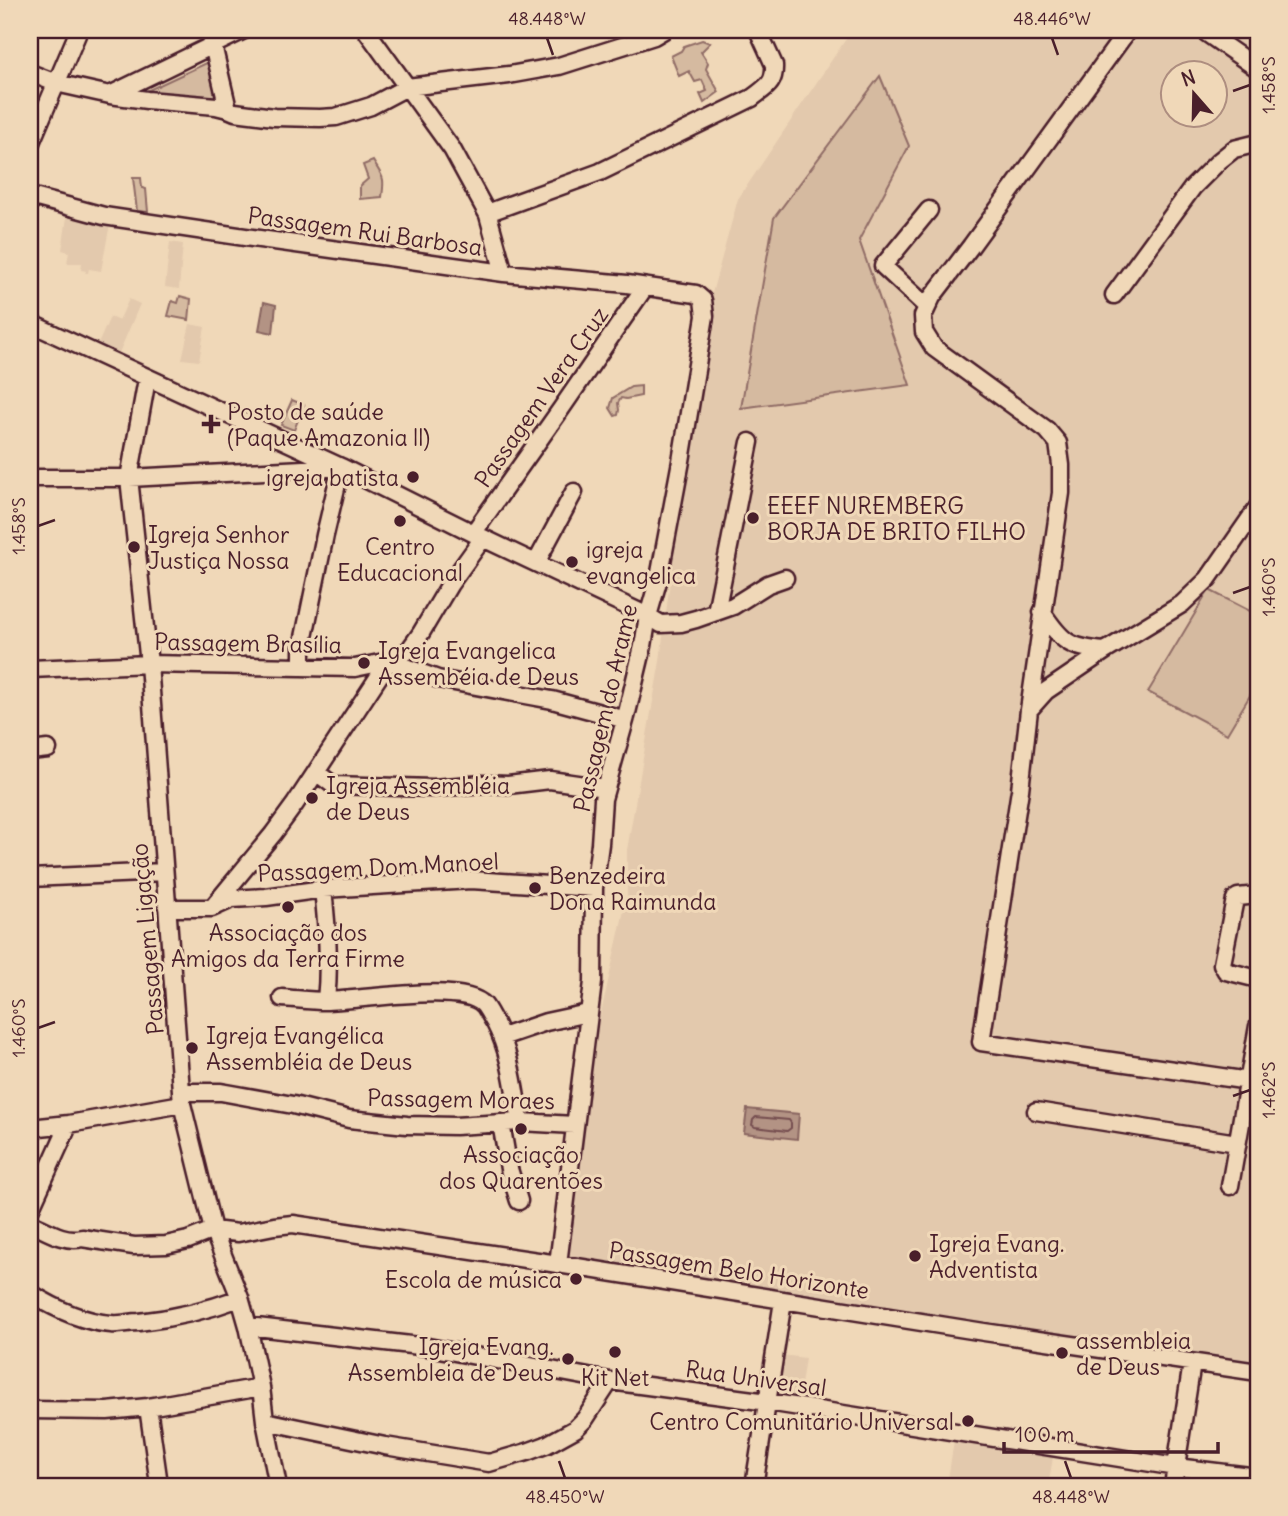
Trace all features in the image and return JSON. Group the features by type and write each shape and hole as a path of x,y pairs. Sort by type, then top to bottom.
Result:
{"street":[{"path":"30,145 79,30"},
{"path":"110,95 244,30"},
{"path":"366,30 452,149 487,213 504,273"},
{"path":"30,73 56,83 110,95 216,106 235,112 274,117 328,118 370,106 407,87 559,66 654,36 664,30"},
{"path":"487,213 600,172 752,98 774,80 774,65 758,30"},
{"path":"1128,30 932,297 923,316 924,332 934,348 1047,430 1059,443 1061,465 1061,493 1029,710 1028,792 981,1042 1249,1081"},
{"path":"1202,30 1258,69"},
{"path":"213,45 228,109"},
{"path":"1114,295 1193,187 1234,149 1258,143"},
{"name":"Passagem Rui Barbosa","path":"30,196 104,216 504,273 696,294"},
{"path":"927,307 883,266 929,209"},
{"name":"Passagem Vera Cruz","path":"212,908 273,834 389,661 409,650 479,535 645,287"},
{"name":"Passagem do Arame","path":"558,1264 593,982 594,888 603,799 626,717 670,526 705,316 703,300 696,294"},
{"path":"30,323 341,467 661,624 681,623 733,606 768,584 785,578"},
{"name":"Passagem Ligação","path":"148,379 129,478 149,664 182,1098 213,1230 248,1326 278,1486"},
{"path":"716,612 750,442"},
{"path":"30,478 129,478 341,467"},
{"path":"302,667 302,647 341,467"},
{"path":"536,563 573,492"},
{"path":"1029,710 1046,691 1182,604 1208,579 1258,507"},
{"path":"1042,612 1054,631 1068,644 1105,651"},
{"path":"389,661 438,679 552,700 619,718 626,717"},
{"name":"Passagem Brasília","path":"30,670 149,664 355,667 389,661"},
{"path":"30,751 48,749"},
{"path":"316,772 332,785 408,789 508,785 550,780 605,788 610,777"},
{"path":"30,878 164,872"},
{"name":"Passagem Dom Manoel","path":"167,908 212,908 232,899 323,889 471,880 594,888"},
{"path":"323,889 328,938 326,1001"},
{"path":"1258,895 1235,899 1222,964 1226,971 1258,979"},
{"path":"282,998 326,1001 436,993 474,997 482,1003 502,1037 510,1062 520,1122"},
{"path":"502,1037 546,1022 588,1013"},
{"path":"1230,1186 1258,1027"},
{"name":"Passagem Moraes","path":"31,1124 69,1124 220,1092 293,1105 349,1119 395,1124 455,1126 520,1122 574,1125"},
{"path":"1036,1111 1237,1143"},
{"path":"501,1123 509,1169 519,1201"},
{"path":"30,1210 69,1124"},
{"path":"30,1223 65,1238 134,1246 166,1245 213,1230"},
{"name":"Passagem Belo Horizonte","path":"213,1230 239,1233 293,1224 1258,1372"},
{"path":"30,1293 84,1319 112,1324 163,1319 207,1310 240,1298"},
{"path":"754,1486 783,1301"},
{"name":"Rua Universal","path":"248,1326 428,1347 610,1381 768,1402 1176,1467 1258,1477"},
{"path":"1172,1486 1192,1363"},
{"path":"265,1421 384,1446 489,1463 546,1445 575,1429 585,1419 610,1381"},
{"path":"30,1410 107,1410 148,1406 261,1387"},
{"path":"148,1406 159,1484"}],"shaded area":[{"path":"852,30 1258,30 1258,1362 558,1265 584,1089 627,897 627,850 660,661 709,304 738,199"},
{"path":"702,40 710,43 701,52 708,63 706,69 719,92 704,103 700,94 707,91 702,80 695,82 689,71 679,76 671,56 681,51 684,46"},
{"path":"211,61 221,101 138,95"},
{"path":"880,76 909,146 859,240 910,385 741,408 774,218"},
{"path":"373,161 382,178 382,197 360,199 360,186 368,179 363,165"},
{"path":"133,178 141,178 142,188 146,189 148,212 137,211"},
{"path":"67,217 110,224 101,271 89,269 88,273 85,273 86,271 81,270 82,263 67,263 69,252 62,250"},
{"path":"170,242 183,244 179,289 165,287"},
{"path":"180,296 191,299 189,320 168,316 172,301 178,303"},
{"path":"129,299 140,304 119,353 98,344 110,317 119,321"},
{"path":"190,324 205,327 199,361 182,359"},
{"path":"641,386 641,396 621,398 618,415 615,416 610,408 613,398 631,387"},
{"path":"292,400 304,405 294,430 281,425"},
{"path":"1209,590 1258,615 1258,682 1227,734 1148,692"},
{"path":"782,1355 805,1358 799,1398 777,1395"},
{"path":"954,1440 1054,1452 1048,1486 947,1486"}],"water":[{"path":"264,302 276,305 273,333 259,330"},
{"path":"747,1109 799,1114 797,1139 744,1133"}],"place":[{"name":"Posto de saúde (Paque Amazonia ll)","path":"211,424"},
{"name":"igreja batista","path":"413,477"},
{"name":"EEEF NUREMBERG BORJA DE BRITO FILHO","path":"753,518"},
{"name":"Centro Educacional","path":"400,521"},
{"name":"Igreja Senhor Justiça Nossa","path":"134,547"},
{"name":"igreja evangelica","path":"572,562"},
{"name":"Igreja Evangelica Assembéia de Deus","path":"364,663"},
{"name":"Igreja Assembléia de Deus","path":"312,798"},
{"name":"Benzedeira Dona Raimunda","path":"535,888"},
{"name":"Associação dos Amigos da Terra Firme","path":"288,907"},
{"name":"Igreja Evangélica Assembléia de Deus","path":"192,1048"},
{"name":"Associação dos Quarentões","path":"521,1129"},
{"name":"Igreja Evang. Adventista","path":"915,1256"},
{"name":"Escola de música","path":"576,1279"},
{"name":"Kit Net","path":"615,1352"},
{"name":"assembleia de Deus","path":"1062,1353"},
{"name":"Igreja Evang. Assembleia de Deus","path":"568,1359"},
{"name":"Centro Comunitário Universal","path":"968,1421"}]}
